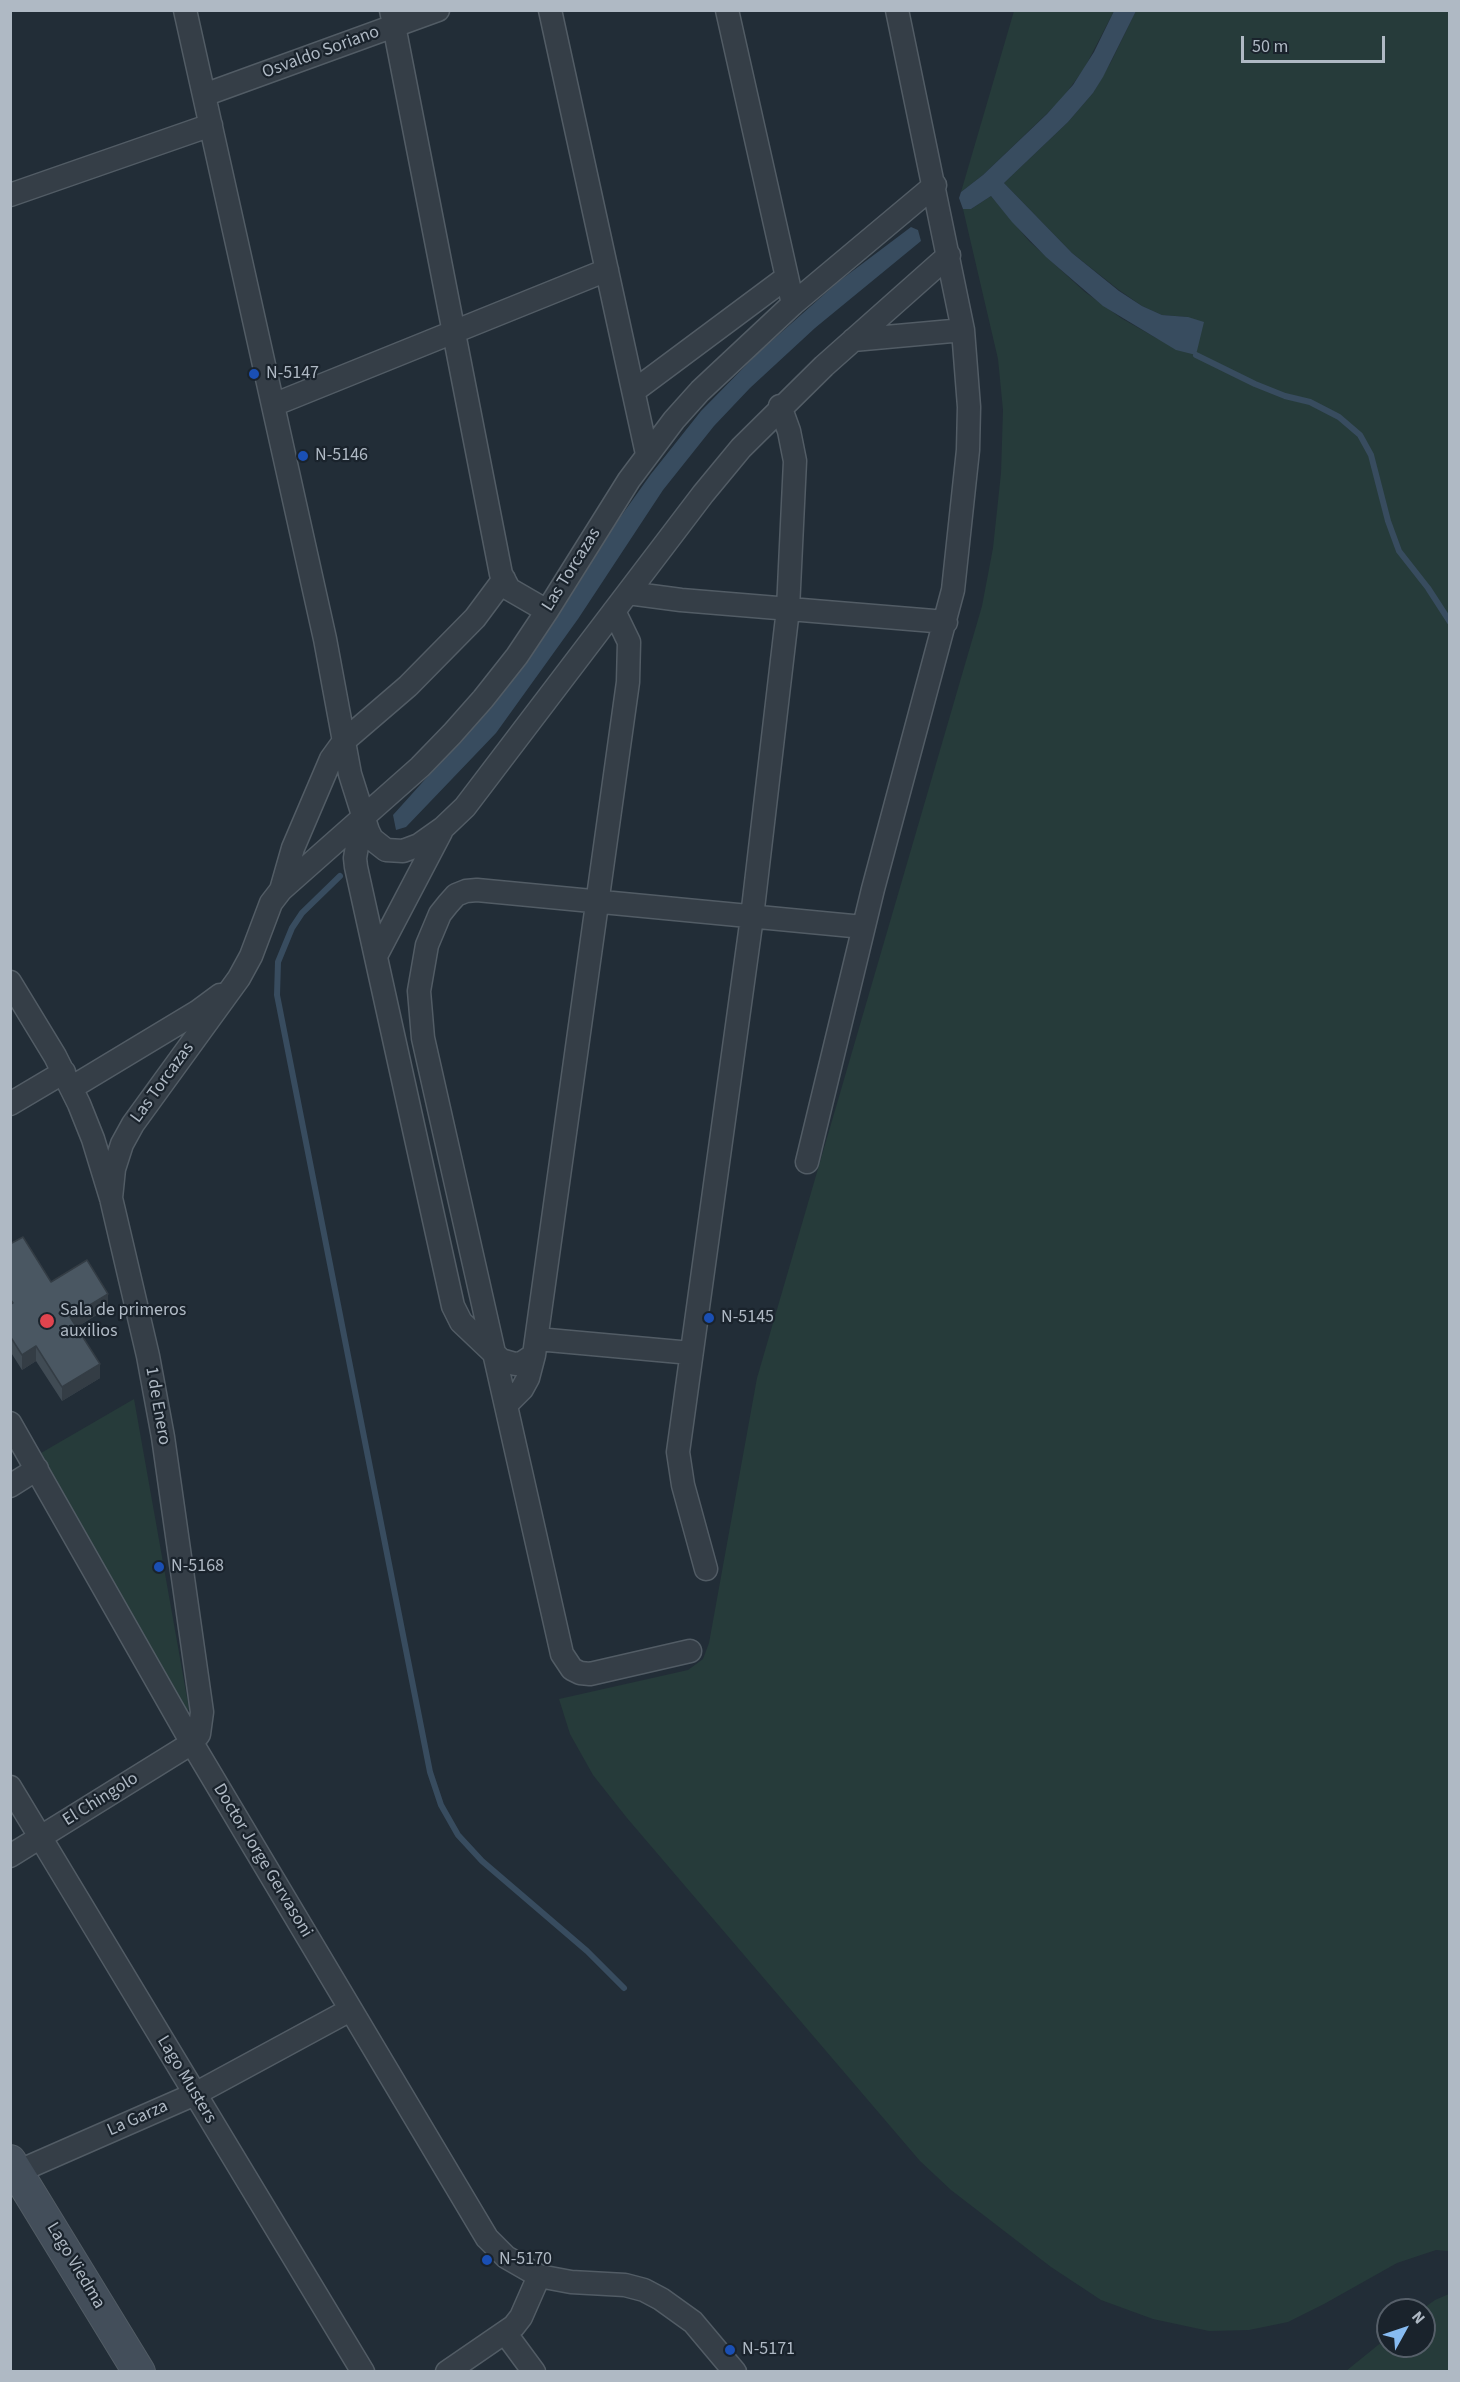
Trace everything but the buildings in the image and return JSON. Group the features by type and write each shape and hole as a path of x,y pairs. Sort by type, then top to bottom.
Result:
{"main road":[{"name":"Lago Viedma","path":"14,2167 139,2372"}],"street":[{"path":"185,10 325,639 350,774 362,818 372,839 386,850 395,852 419,845 443,828 478,791 718,475 780,406 949,255"},
{"name":"Osvaldo Soriano","path":"204,95 393,18 438,10"},
{"path":"550,10 648,454"},
{"path":"727,10 793,304"},
{"path":"807,1162 864,927 946,622 957,562 968,450 969,407 963,330 897,10"},
{"path":"393,18 504,579 509,589 547,611"},
{"path":"10,195 211,125"},
{"name":"Las Torcazas","path":"111,1198 114,1169 122,1144 133,1124 239,978 251,956 272,903 281,890 420,767 452,734 517,656 608,511 648,454 700,391 793,304 934,185"},
{"path":"273,405 607,270"},
{"path":"634,390 787,277"},
{"path":"853,340 963,330"},
{"path":"705,1569 683,1485 678,1452 752,917 788,609 795,461 780,406"},
{"path":"281,890 293,848 331,759 344,741 408,686 475,618 504,579"},
{"path":"628,593 681,600 946,622"},
{"path":"506,1405 522,1389 528,1378 535,1347 630,668 629,642 614,611"},
{"path":"362,818 356,867 453,1306 461,1322 501,1360 515,1364 522,1363 535,1347"},
{"path":"376,956 443,828"},
{"path":"690,1651 590,1674 580,1673 566,1661 562,1654 423,1038 419,991 424,956 440,914 456,895 477,890 864,927"},
{"name":"Las Torcazas","path":"10,1104 68,1080 197,1012 239,978"},
{"name":"1 de Enero","path":"10,982 68,1080 93,1139 111,1198 148,1356 163,1437 202,1712 199,1734 192,1743"},
{"path":"535,1347 691,1353"},
{"name":"Doctor Jorge Gervasoni","path":"10,1423 192,1743 479,2227 506,2258 539,2277"},
{"path":"10,1486 37,1469"},
{"name":"El Chingolo","path":"10,1856 192,1743"},
{"name":"Lago Musters","path":"10,1787 363,2372"},
{"name":"La Garza","path":"14,2167 195,2094 350,2010"},
{"path":"447,2372 506,2334 521,2317 539,2277 571,2282 625,2285 652,2294 693,2322 735,2372"},
{"path":"506,2334 534,2372"}],"green space":[{"path":"1014,11 1114,11 1084,69 1061,100 983,175 961,192"},
{"path":"1136,11 1449,11 1449,2251 1436,2250 1397,2263 1288,2322 1249,2330 1209,2331 1153,2319 1101,2300 1051,2267 951,2190 920,2161 627,1818 593,1775 570,1734 559,1699 688,1670 703,1659 709,1643 757,1378 982,606 993,548 1001,473 1003,410 998,359 963,209 971,209 991,196 1029,241 1085,292 1121,318 1158,339 1188,317 1162,315 1142,306 1119,290 1072,253 1004,183 1068,122 1093,93"},
{"path":"134,1399 189,1709 185,1716 41,1453"},
{"path":"1449,2294 1449,2371 1346,2371 1376,2347 1376,2358 1436,2358 1436,2300"}],"water":[{"path":"1114,11 1136,11 1093,93 1068,122 1004,183 1072,253 1119,291 1142,306 1162,315 1188,317 1204,322 1196,355 1176,350 1103,306 1046,257 1012,222 991,196 971,209 963,209 959,198 961,192 983,175 1047,114 1073,85 1094,52"},
{"path":"911,227 918,230 921,241 815,328 750,388 714,426 663,490 578,619 496,733 406,827 396,830 393,815 483,715 570,596 604,540 651,474 701,411 757,354 838,282"}],"waterway":[{"path":"1196,355 1255,384 1285,396 1310,402 1339,417 1360,435 1371,455 1388,521 1399,551 1428,588 1450,622"},
{"path":"340,876 302,913 292,928 278,962 277,995 430,1772 441,1805 458,1835 482,1861 587,1951 624,1988"}],"place":[{"name":"N-5147","path":"254,374"},
{"name":"N-5146","path":"303,456"},
{"name":"N-5145","path":"709,1318"},
{"name":"Sala de primeros auxilios","path":"47,1321"},
{"name":"N-5168","path":"159,1567"},
{"name":"N-5170","path":"487,2260"},
{"name":"N-5171","path":"730,2350"}]}
